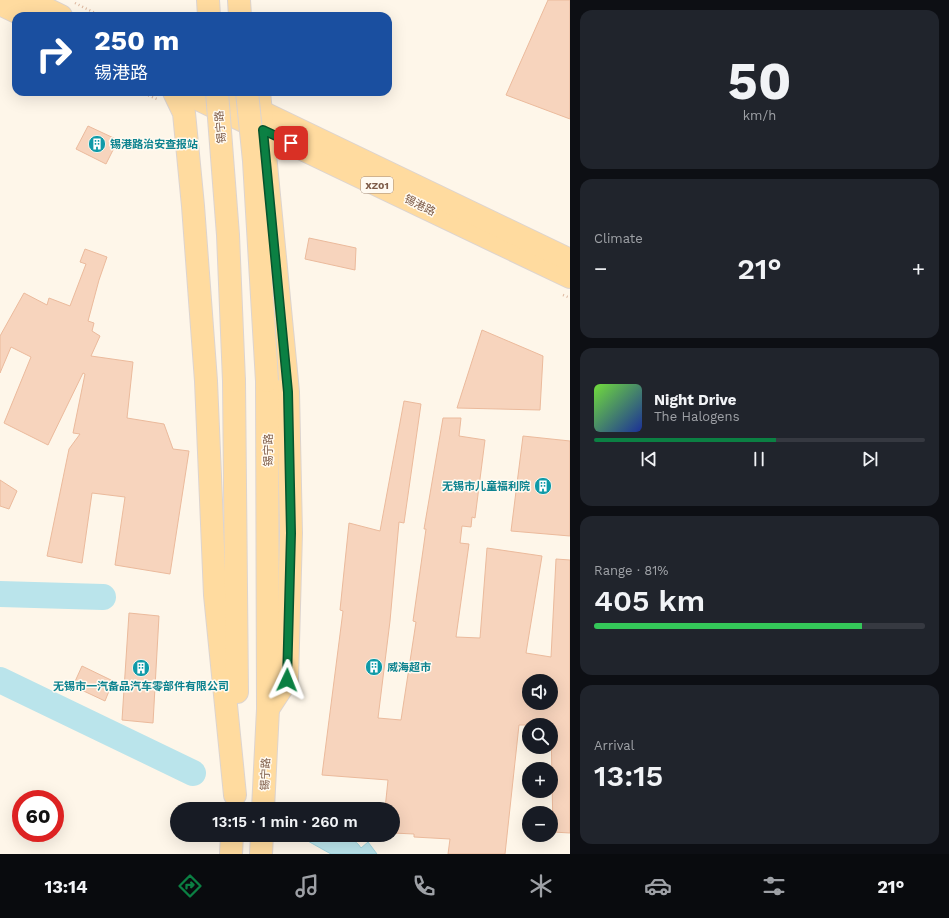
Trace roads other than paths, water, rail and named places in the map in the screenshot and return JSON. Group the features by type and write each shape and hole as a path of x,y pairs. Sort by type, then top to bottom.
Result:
{"main road":[{"path":"28,0 53,12"},
{"path":"208,0 209,12"},
{"path":"239,0 240,12"},
{"path":"253,0 254,12"},
{"path":"0,4 17,12"},
{"path":"176,96 184,113 193,206 206,381 216,595 234,802"},
{"name":"锡港路","path":"199,96 261,111 570,277"},
{"name":"锡宁路","path":"217,96 228,235 234,381 238,683 234,802"},
{"name":"锡港路","path":"229,96 570,260"},
{"name":"锡宁路","path":"248,96 254,161 267,381 268,709 263,802"},
{"path":"261,111 288,392 291,533 287,680 268,709"},
{"path":"231,854 232,842"},
{"path":"261,854 262,842"}],"water":[{"path":"310,842 356,842 361,848 368,842 377,854 331,854"}],"waterway":[{"path":"0,594 103,597"},
{"path":"0,680 193,773"}],"place":[{"name":"锡港路治安查报站","path":"97,144"},
{"name":"无锡市儿童福利院","path":"543,486"},
{"name":"威海超市","path":"374,667"},
{"name":"无锡市一汽备品汽车零部件有限公司","path":"141,668"}]}
